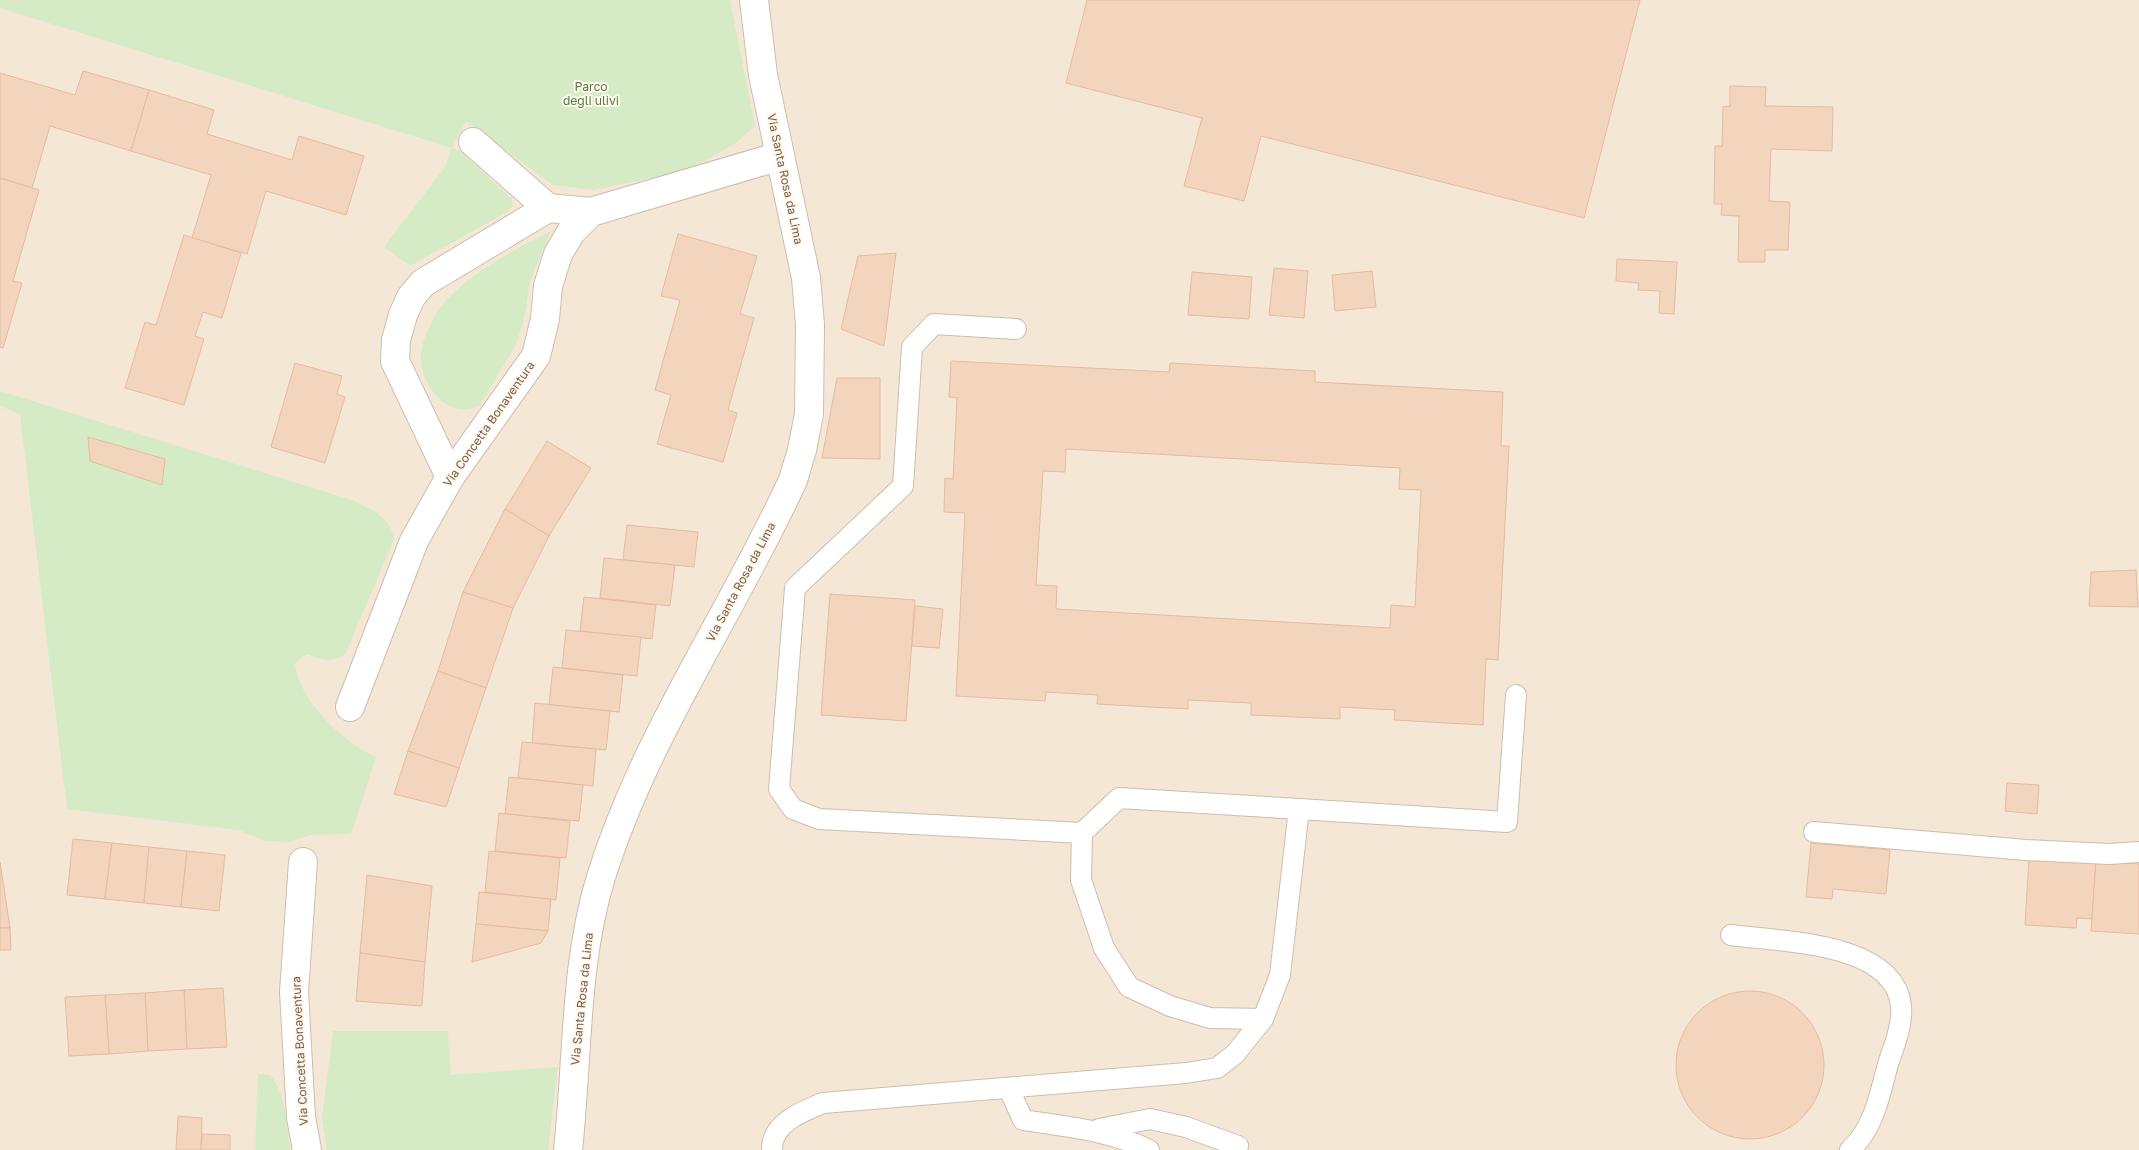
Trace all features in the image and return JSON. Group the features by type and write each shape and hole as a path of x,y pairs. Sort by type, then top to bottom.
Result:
{"street":[{"name":"Via Santa Rosa da Lima","path":"568,1150 585,940 601,878 625,812 648,760 778,511 792,480 802,450 809,414 810,325 807,288 764,75 754,0"},
{"path":"474,142 548,208"},
{"name":"Via Concetta Bonaventura","path":"350,707 414,540 450,477 536,356 545,318 548,286 558,254 571,232 591,212 780,156"},
{"path":"450,477 395,362 396,340 403,315 411,297 423,283 548,208 591,212"},
{"name":"Via Concetta Bonaventura","path":"303,862 294,992 301,1117 307,1150"}],"lane":[{"path":"1016,329 934,324 912,347 903,486 795,588 779,789 794,809 819,819 1082,833"},
{"path":"1262,1020 1210,1018 1170,1006 1129,987 1104,948 1081,880 1082,833 1119,798 1507,822 1516,696"},
{"path":"772,1150 780,1127 798,1113 823,1103 1009,1089 1217,1068 1235,1054 1262,1020 1280,975 1299,809"},
{"path":"1814,832 2026,850 2109,854 2139,852"},
{"path":"1731,935 1841,950 1872,964 1893,982 1901,1005 1900,1025 1872,1118 1857,1144 1850,1150"},
{"path":"1009,1089 1023,1120 1092,1130 1130,1140 1149,1150"},
{"path":"1092,1130 1150,1119 1186,1127 1238,1146"}],"shaded area":[{"path":"0,0 2139,0 2139,1150 0,1150"}],"green space":[{"name":"Parco degli ulivi","path":"0,0 730,0 755,126 736,143 689,170 594,190 553,185 466,121 452,148 0,8"},
{"path":"452,148 460,151 512,199 513,206 509,211 410,266 384,247 445,167"},
{"path":"551,231 530,281 524,320 516,344 480,405 469,409 458,409 447,405 431,389 425,379 422,367 423,345 436,315 449,298 475,275 506,255"},
{"path":"0,391 352,500 379,515 389,525 394,539 346,653 331,660 307,654 295,663 304,691 325,719 350,742 376,757 351,834 310,835 289,842 265,841 239,830 67,809 20,414 0,406"},
{"path":"333,1031 448,1031 451,1075 558,1067 548,1150 327,1150 322,1118"},
{"path":"258,1074 270,1075 283,1100 290,1150 255,1150"}],"building":[{"path":"1087,0 1640,0 1584,218 1261,136 1244,201 1184,186 1202,118 1066,83"},
{"path":"83,71 149,90 131,151 50,126 32,188 0,178 0,73 75,95"},
{"path":"1730,86 1766,87 1765,106 1833,107 1832,151 1771,149 1769,201 1790,202 1788,250 1765,250 1765,262 1738,262 1739,216 1721,215 1722,204 1714,204 1715,146 1722,146 1723,107 1730,106"},
{"path":"149,90 214,110 207,134 292,160 299,136 364,156 346,215 266,191 247,254 192,238 211,175 131,151"},
{"path":"0,178 39,190 13,281 22,283 3,348 0,347"},
{"path":"678,234 757,256 740,314 754,318 728,410 737,413 723,462 657,444 671,395 655,390 680,300 661,296"},
{"path":"184,235 241,253 222,318 203,312 195,336 204,339 184,405 125,388 145,322 156,325"},
{"path":"896,253 884,346 841,329 858,256"},
{"path":"1617,259 1677,262 1674,314 1659,313 1660,291 1638,290 1639,283 1616,281"},
{"path":"1274,268 1308,271 1304,318 1269,315"},
{"path":"1372,271 1376,307 1335,311 1332,275"},
{"path":"1192,272 1252,277 1249,319 1188,315"},
{"path":"951,361 1169,372 1170,363 1315,371 1315,382 1503,392 1501,446 1509,446 1498,660 1486,659 1483,725 1394,720 1395,710 1340,707 1340,719 1251,715 1251,703 1188,700 1188,709 1097,704 1098,695 1046,692 1045,701 956,696 965,513 944,512 945,478 953,479 957,398 949,397","holes":["1066,449 1400,468 1399,489 1421,490 1415,607 1391,605 1390,628 1056,609 1057,586 1036,585 1043,471 1065,472"]},
{"path":"295,363 342,376 337,394 345,397 325,463 271,447"},
{"path":"837,378 880,378 880,459 822,458"},
{"path":"88,437 165,459 162,485 90,461"},
{"path":"547,441 591,468 549,536 505,509"},
{"path":"505,509 549,536 513,608 463,592"},
{"path":"627,525 698,532 694,567 623,560"},
{"path":"604,558 675,565 670,606 600,598"},
{"path":"2136,570 2138,607 2089,606 2091,572"},
{"path":"463,592 513,608 486,688 438,671"},
{"path":"830,594 915,600 906,721 821,715"},
{"path":"584,597 656,605 652,639 580,631"},
{"path":"915,606 943,609 939,648 912,646"},
{"path":"566,630 641,637 637,676 562,668"},
{"path":"553,667 623,675 619,712 549,705"},
{"path":"438,671 486,688 459,768 408,751"},
{"path":"535,703 610,711 606,750 532,743"},
{"path":"522,742 596,749 593,786 518,778"},
{"path":"408,751 459,768 446,807 394,794"},
{"path":"509,777 583,785 579,821 505,814"},
{"path":"2007,783 2039,785 2037,814 2005,811"},
{"path":"499,813 570,821 566,858 495,851"},
{"path":"73,839 112,843 105,899 67,895"},
{"path":"112,843 149,847 144,903 105,899"},
{"path":"1811,843 1890,850 1886,894 1833,889 1832,899 1806,897"},
{"path":"149,847 187,851 181,907 144,903"},
{"path":"187,851 225,855 219,911 181,907"},
{"path":"489,851 560,858 556,900 485,892"},
{"path":"2029,857 2096,861 2092,919 2077,918 2076,928 2025,925"},
{"path":"2096,861 2139,864 2139,934 2091,931"},
{"path":"0,862 10,928 0,928"},
{"path":"367,875 432,886 425,962 360,953"},
{"path":"479,892 551,899 548,931 476,924"},
{"path":"476,924 548,931 541,943 472,962"},
{"path":"0,928 10,928 11,950 0,950"},
{"path":"360,953 425,962 422,1006 356,1001"},
{"path":"223,988 227,1047 187,1049 184,990"},
{"path":"184,990 187,1049 148,1051 145,993"},
{"path":"1750,991 1764,992 1778,997 1802,1013 1818,1037 1823,1051 1823,1079 1818,1093 1802,1117 1778,1133 1764,1138 1750,1139 1736,1138 1722,1133 1698,1117 1682,1093 1677,1079 1676,1065 1677,1051 1682,1037 1698,1013 1722,997 1736,992"},
{"path":"145,993 148,1051 109,1054 105,995"},
{"path":"105,995 109,1054 69,1056 65,997"},
{"path":"178,1116 202,1118 201,1150 176,1150"},
{"path":"202,1134 230,1135 230,1150 201,1150"}]}
